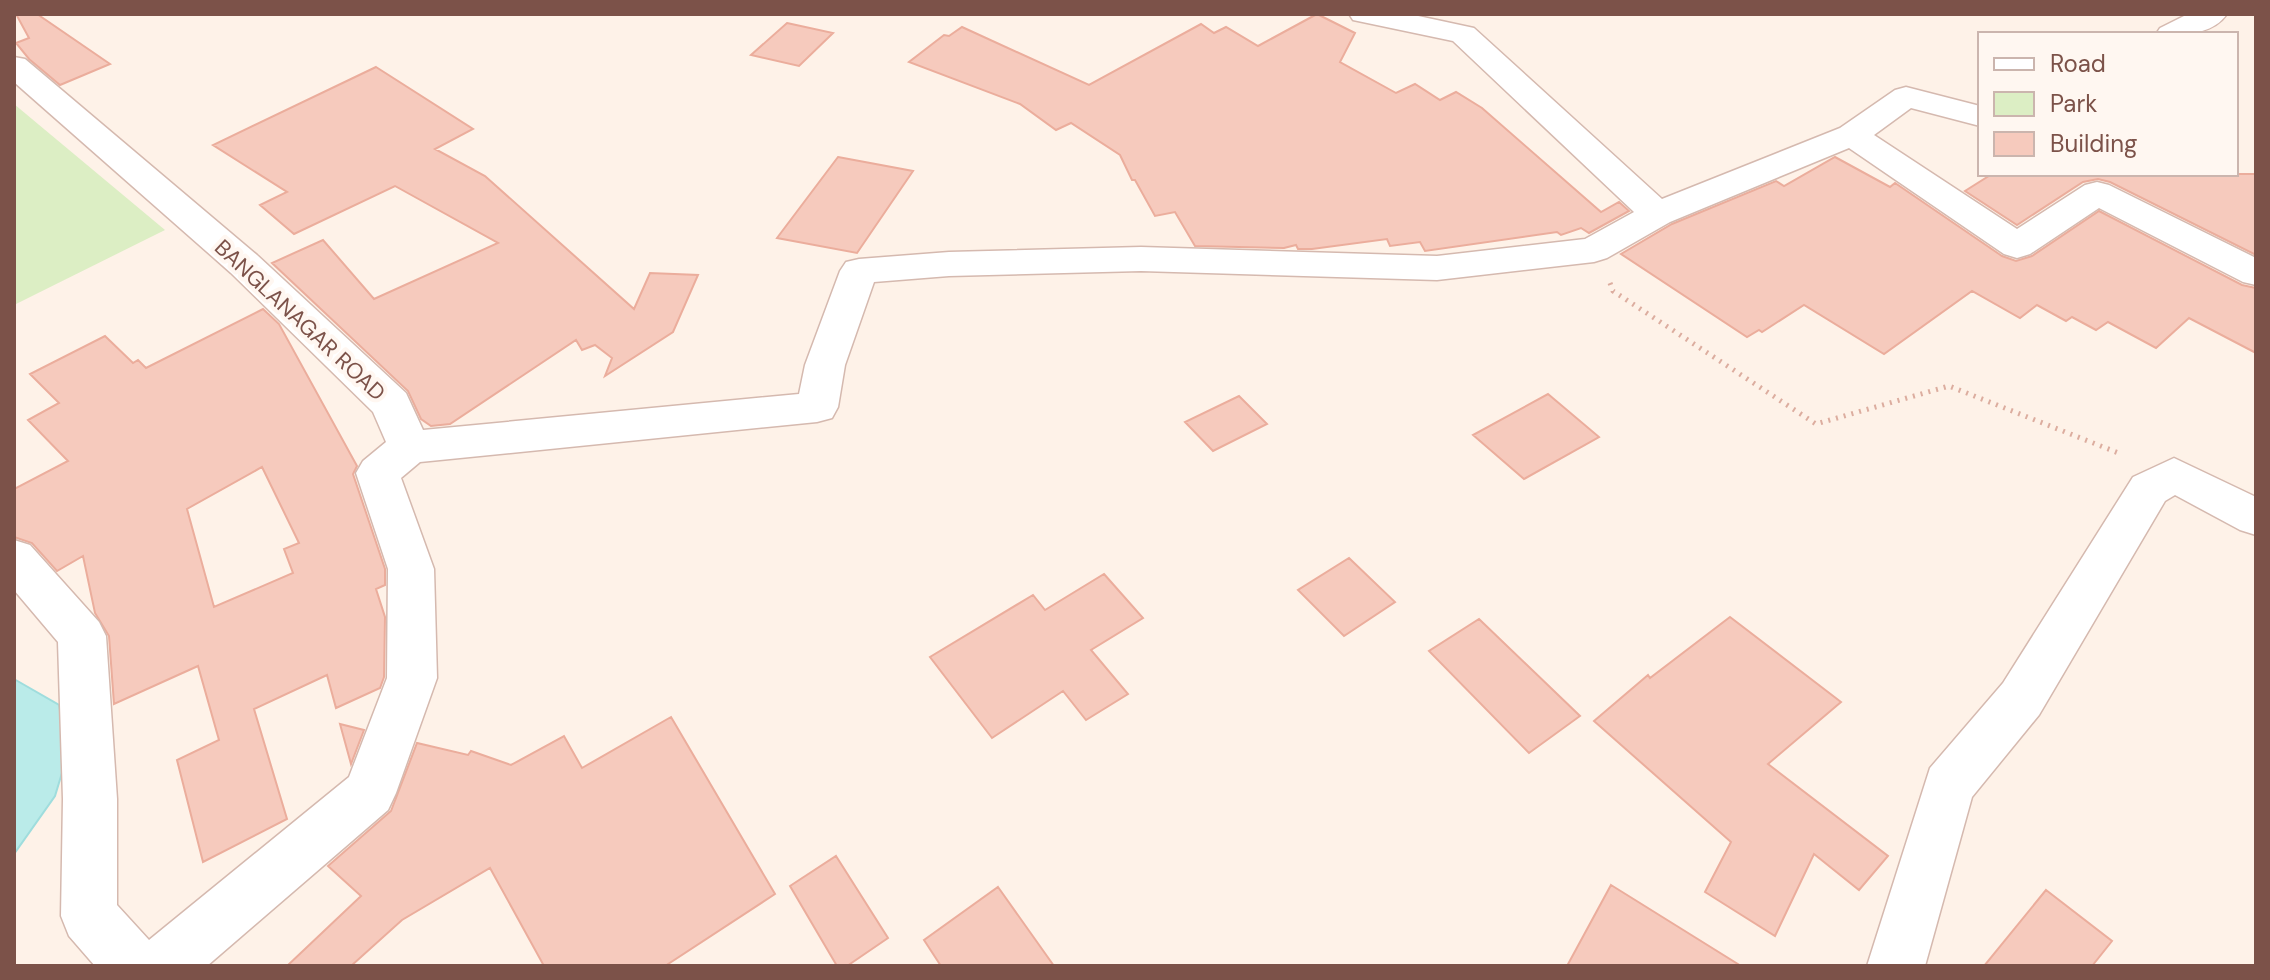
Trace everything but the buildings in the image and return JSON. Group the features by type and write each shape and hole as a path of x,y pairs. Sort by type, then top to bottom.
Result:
{"street":[{"path":"1364,14 1463,34 1657,214"},
{"path":"2175,32 2212,14"},
{"name":"BANGLANAGAR ROAD","path":"14,66 244,264 391,404 409,447"},
{"path":"163,966 369,793 412,678 411,569 378,473 409,447 817,407 825,365 859,271 949,264 1141,259 1437,268 1594,250 1657,214 1852,135 1906,97 1978,115"},
{"path":"1852,135 2017,246 2097,193 2256,273"},
{"path":"1896,966 1949,785 2021,699 2149,489 2174,475 2256,518"},
{"path":"14,558 82,636 90,799 89,916 134,966"}],"path":[{"path":"1594,250 1613,291 1816,424 1949,386 2174,475"}],"green space":[{"path":"14,104 165,230 14,305"}],"water":[{"path":"14,679 59,705 68,753 55,796 14,854"}]}
